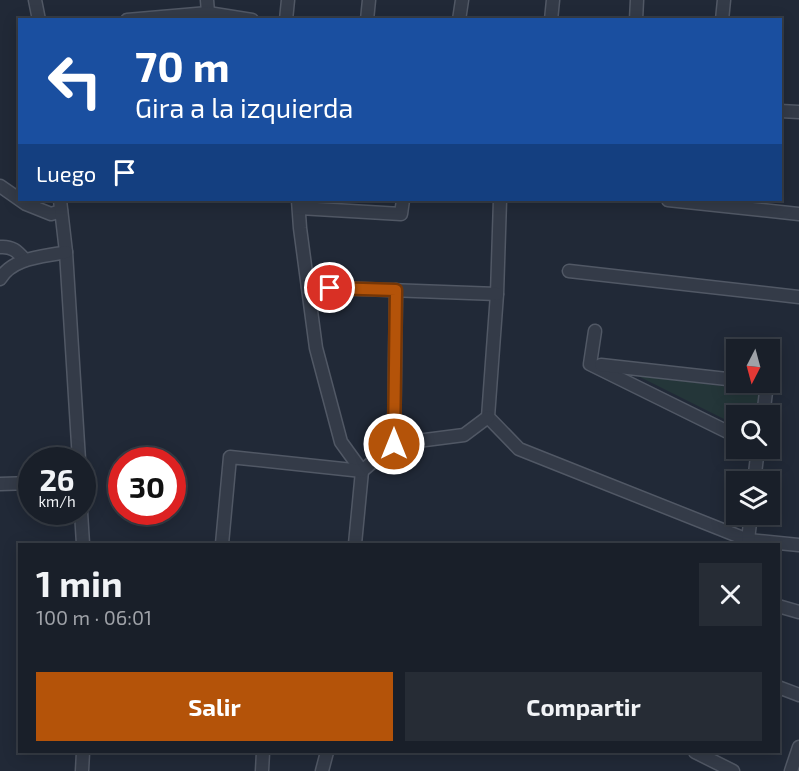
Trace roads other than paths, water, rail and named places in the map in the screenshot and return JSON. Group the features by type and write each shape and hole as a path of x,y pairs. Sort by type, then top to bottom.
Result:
{"street":[{"path":"35,0 39,18"},
{"path":"207,0 208,13"},
{"path":"286,18 288,0"},
{"path":"367,18 369,0"},
{"path":"459,18 462,0"},
{"path":"551,18 553,0"},
{"path":"636,18 638,0"},
{"path":"722,18 724,0"},
{"path":"150,18 208,13 239,18"},
{"path":"782,111 799,112"},
{"path":"0,186 18,198"},
{"path":"22,201 51,214 61,205"},
{"path":"355,543 362,471 341,442 316,348 299,204 401,214 403,201"},
{"path":"500,201 497,294 488,417 519,449 748,540 779,543"},
{"path":"677,201 799,214"},
{"path":"61,205 78,447"},
{"path":"0,247 14,248 25,260"},
{"path":"0,279 4,272 25,260 66,252"},
{"path":"569,271 799,297"},
{"path":"308,287 497,294"},
{"path":"394,444 396,290"},
{"path":"590,364 595,332"},
{"path":"590,364 726,379"},
{"path":"590,364 726,431"},
{"path":"222,543 230,457 362,471 394,444 464,435 488,417"},
{"path":"0,484 18,483"},
{"path":"82,525 83,543"},
{"path":"748,540 750,525"},
{"path":"780,543 799,545"},
{"path":"780,607 799,612"},
{"path":"780,688 799,695"},
{"path":"791,771 799,747"},
{"path":"82,753 82,771"},
{"path":"262,771 264,753"},
{"path":"322,771 327,753"},
{"path":"697,753 733,771"}]}
